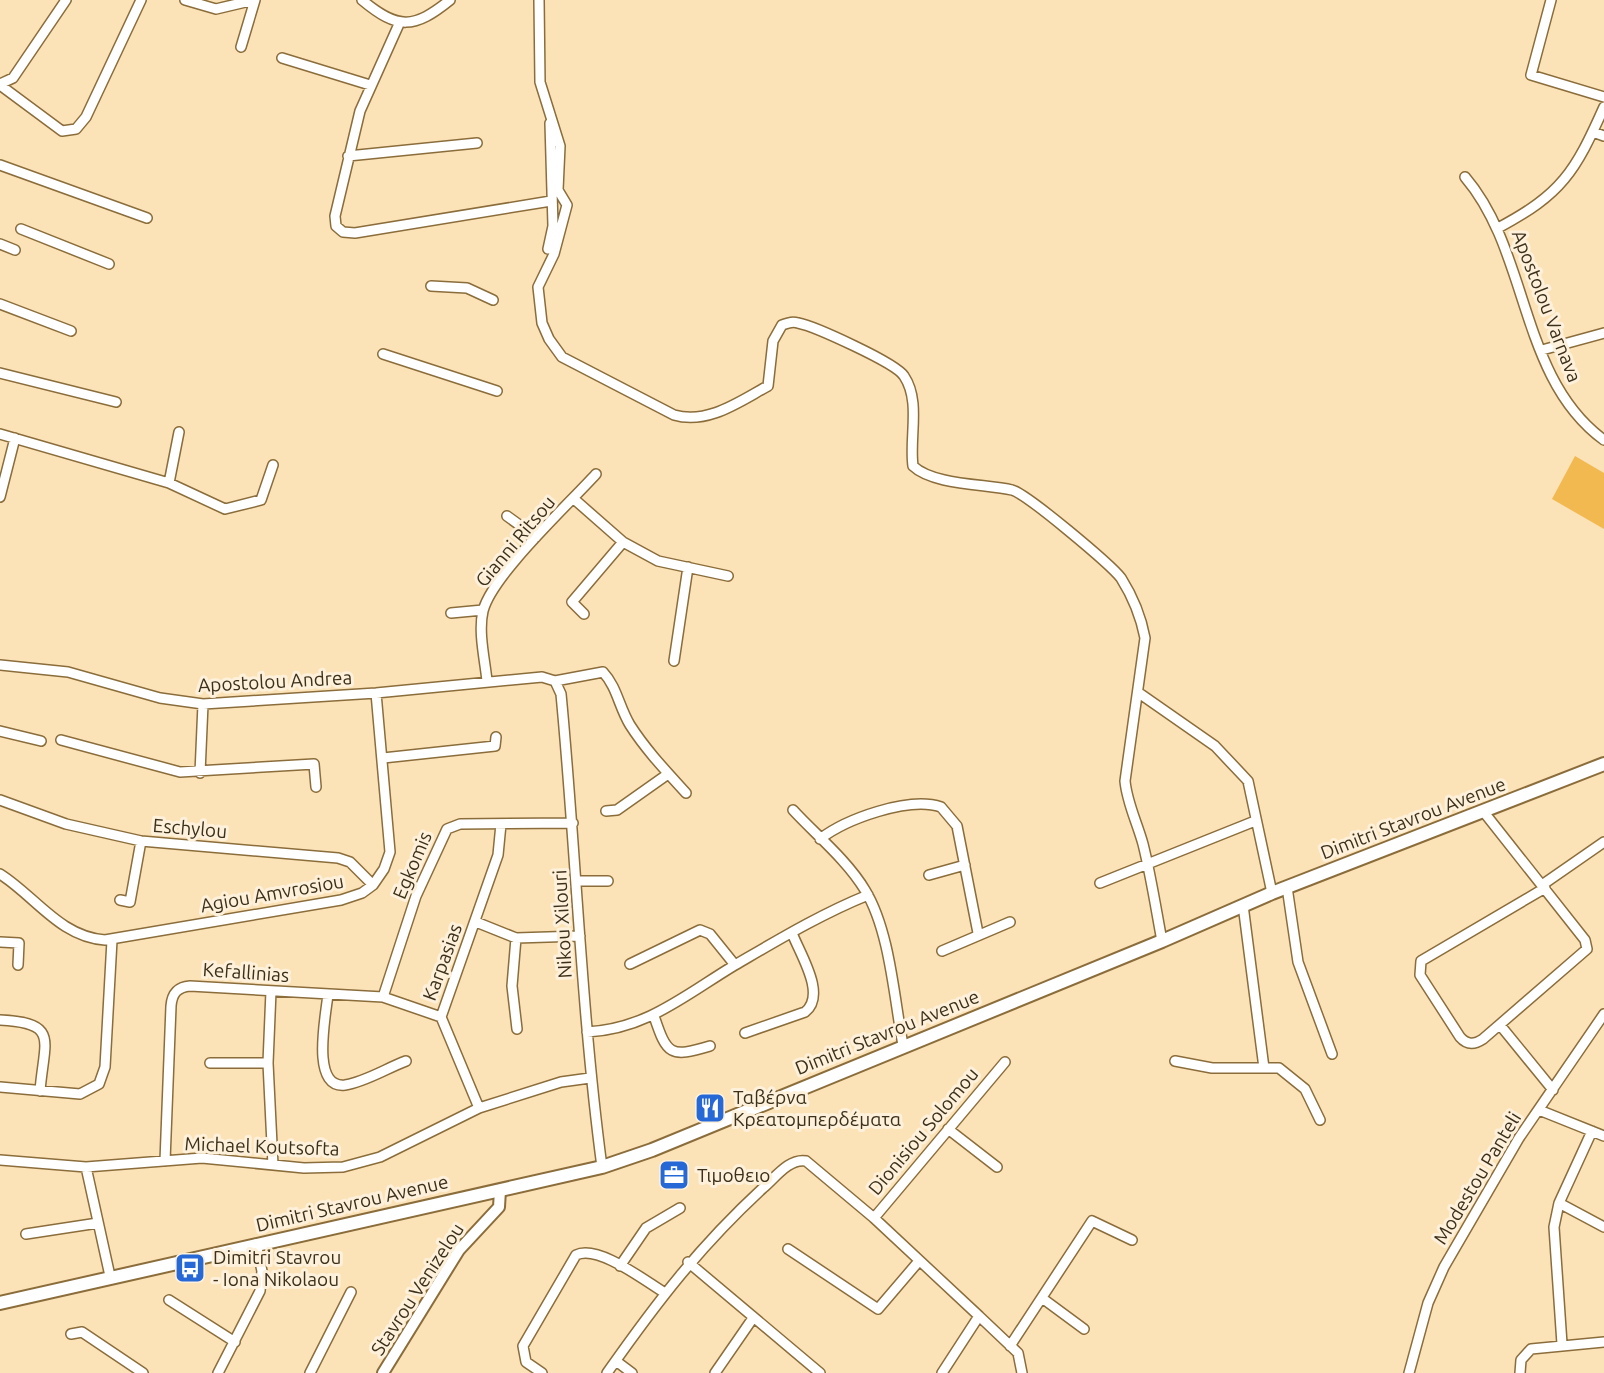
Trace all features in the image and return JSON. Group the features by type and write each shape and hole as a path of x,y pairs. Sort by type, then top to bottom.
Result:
{"main road":[{"name":"Dimitri Stavrou Avenue","path":"0,1303 602,1167 664,1145 1162,941 1272,893 1604,764"}],"street":[{"path":"66,0 13,78 0,84 62,131 76,129 86,117 141,0"},
{"path":"185,0 216,9 255,0 241,47"},
{"path":"362,0 399,24 419,21 450,0"},
{"path":"539,0 540,82 550,122 555,184 551,201 552,226 548,249"},
{"path":"1551,0 1531,75 1604,97"},
{"path":"399,24 370,85 348,156 335,216 336,226 343,232 355,233 551,201"},
{"path":"282,58 370,85"},
{"path":"1498,228 1536,206 1559,188 1572,172 1604,107"},
{"path":"1593,132 1604,136"},
{"path":"348,156 477,143"},
{"path":"0,165 147,218"},
{"name":"Apostolou Varnava","path":"1465,177 1498,228 1542,349 1567,403 1604,440"},
{"path":"555,184 567,205 554,254 538,287 538,304 546,331 562,357 674,415 690,420 737,405 768,386 773,341 782,325 788,323 816,330 891,365 904,375 909,391 912,460 918,471 956,482 1015,491 1033,501 1120,576 1141,616 1145,638 1125,781 1127,799 1136,818 1148,863 1162,941"},
{"path":"21,229 109,264"},
{"path":"0,244 15,250"},
{"path":"431,286 467,288 493,300"},
{"path":"0,304 71,331"},
{"path":"1542,349 1604,334"},
{"path":"383,354 498,391"},
{"path":"0,373 116,402"},
{"path":"169,483 179,432"},
{"path":"0,434 169,483 225,509 261,500 273,465"},
{"path":"0,497 15,438"},
{"name":"Gianni Ritsou","path":"486,681 483,610 494,590 536,537 596,474"},
{"path":"574,499 623,542 658,561 727,576"},
{"path":"507,516 536,537"},
{"path":"584,614 572,602 623,542"},
{"path":"674,661 688,567"},
{"path":"451,613 483,610"},
{"name":"Apostolou Andrea","path":"0,665 68,672 160,698 203,704 376,693 542,677 555,681 603,671 612,681 629,723 668,774"},
{"name":"Nikou Xilouri","path":"555,681 561,694 578,881 590,1077 602,1167"},
{"name":"Agiou Amvrosiou","path":"0,874 69,929 92,938 112,940 341,900 362,893 373,885 384,869 391,849 376,693"},
{"path":"1139,693 1215,747 1248,781 1272,893"},
{"path":"200,773 203,704"},
{"path":"0,730 41,741"},
{"path":"383,758 495,746 496,737"},
{"path":"61,740 158,768 200,773 313,764 316,787"},
{"path":"606,811 617,810 668,774 686,793"},
{"name":"Eschylou","path":"0,800 79,828 141,841 338,858 356,867 373,885"},
{"path":"820,839 854,820 917,803 930,803 951,815 957,826 978,933"},
{"path":"793,810 855,876 868,895 880,928 903,1045"},
{"path":"1483,811 1544,886 1585,940 1587,949 1478,1043 1463,1041 1422,977 1420,964 1426,956 1544,886 1604,842"},
{"path":"1100,883 1255,821"},
{"name":"Egkomis","path":"383,997 416,896 444,832 460,824 573,823"},
{"name":"Karpasias","path":"479,1108 441,1017 500,849 501,824"},
{"path":"120,900 130,902 141,841"},
{"path":"929,875 965,866"},
{"path":"578,881 608,881"},
{"path":"1287,887 1298,962 1332,1054"},
{"path":"587,1032 620,1030 654,1016 735,965 868,895"},
{"path":"1243,905 1264,1068"},
{"path":"476,922 516,938 580,936"},
{"path":"942,951 978,933 1010,922"},
{"path":"631,964 700,930 710,934 735,965"},
{"path":"745,1033 805,1012 813,1005 814,991 792,933"},
{"path":"516,938 512,986 517,1029"},
{"path":"0,1087 80,1094 93,1090 101,1081 105,1067 112,940"},
{"path":"0,942 19,943 18,965"},
{"name":"Kefallinias","path":"165,1161 171,1006 174,993 190,986 383,997 441,1017"},
{"path":"271,991 268,1063 273,1165"},
{"path":"328,994 323,1065 329,1080 337,1084 349,1084 406,1061"},
{"name":"Modestou Panteli","path":"1409,1373 1428,1303 1444,1267 1519,1138 1604,1014"},
{"path":"654,1016 663,1043 670,1051 686,1054 710,1046"},
{"path":"0,1020 29,1021 43,1032 40,1091"},
{"path":"1500,1025 1553,1090"},
{"path":"1175,1061 1212,1068 1279,1068 1305,1088 1320,1120"},
{"name":"Dionisiou Solomou","path":"607,1373 688,1262 718,1229 793,1161 806,1161 874,1218 1005,1062"},
{"path":"210,1063 268,1063"},
{"name":"Michael Koutsofta","path":"0,1160 86,1167 215,1159 324,1169 363,1163 479,1108 555,1083 590,1077"},
{"path":"1539,1110 1604,1136"},
{"path":"948,1129 997,1167"},
{"path":"1562,1344 1554,1227 1559,1203 1592,1131"},
{"path":"86,1167 110,1276"},
{"name":"Stavrou Venizelou","path":"383,1373 454,1257 499,1207 500,1190"},
{"path":"1559,1203 1604,1227"},
{"path":"620,1266 646,1228 680,1208"},
{"path":"874,1218 1018,1353 1022,1373"},
{"path":"1010,1346 1092,1221 1132,1240"},
{"path":"26,1234 98,1223"},
{"path":"218,1373 260,1291 262,1271 256,1244"},
{"path":"788,1250 878,1309 919,1261"},
{"path":"542,1373 526,1362 523,1346 572,1260 579,1253 595,1252 665,1293"},
{"path":"688,1262 819,1373"},
{"path":"310,1373 351,1292"},
{"path":"1042,1298 1084,1329"},
{"path":"169,1300 235,1342"},
{"path":"942,1373 979,1316"},
{"path":"715,1373 753,1318"},
{"path":"71,1334 82,1332 144,1373"},
{"path":"1520,1373 1525,1353 1531,1349 1604,1342"},
{"path":"616,1361 632,1373"}],"shaded area":[{"path":"1575,456 1604,473 1604,529 1552,499"}],"place":[{"name":"Ταβέρνα Κρεατομπερδέματα","path":"710,1108"},
{"name":"Τιμοθειο","path":"674,1175"},
{"name":"Dimitri Stavrou - Iona Nikolaou","path":"190,1268"}]}
